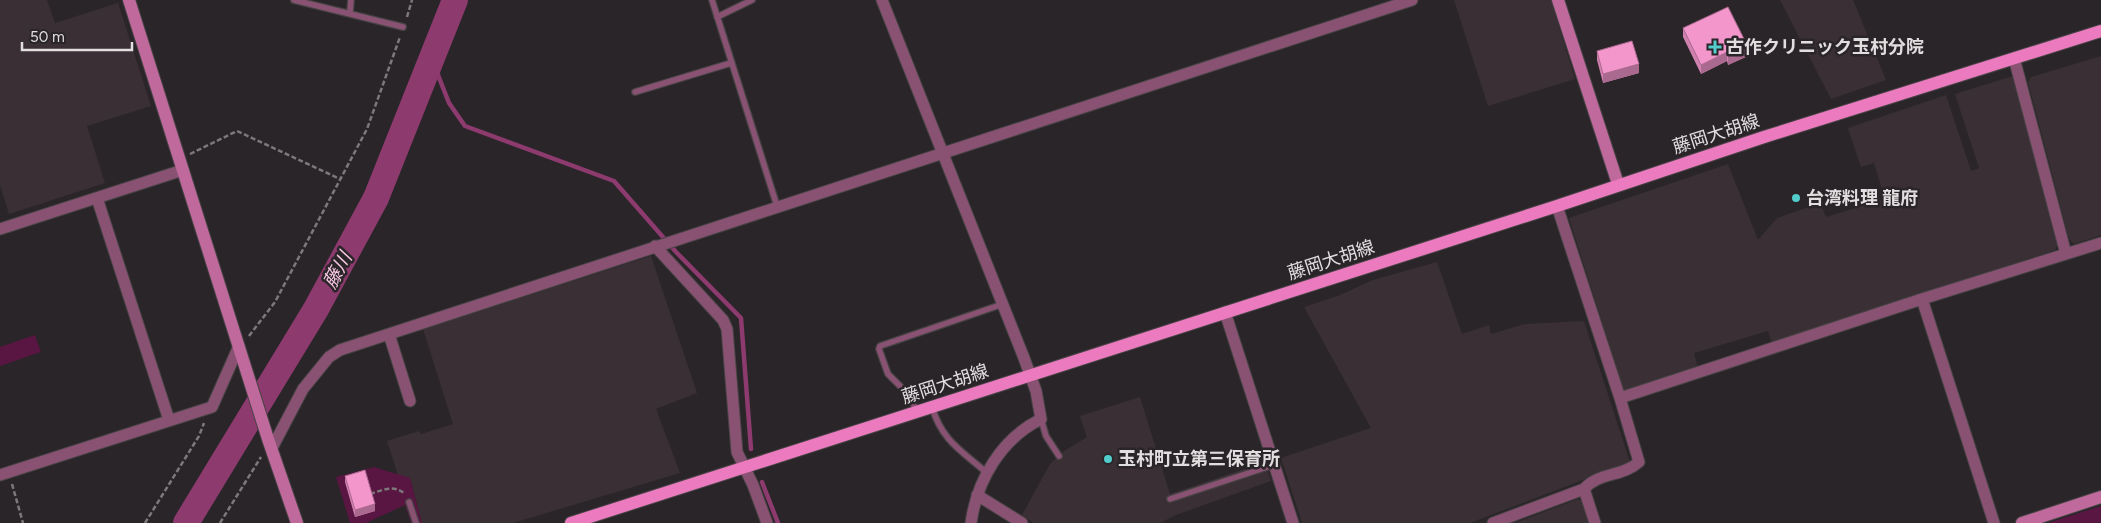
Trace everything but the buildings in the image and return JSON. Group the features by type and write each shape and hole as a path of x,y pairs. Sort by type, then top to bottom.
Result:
{"main road":[{"name":"藤岡大胡線","path":"571,523 1557,206 1618,184 2101,30"}],"street":[{"path":"129,0 297,523"},
{"path":"882,0 1036,391 1040,419 1024,430 1002,450 987,473 977,495 971,523"},
{"path":"270,443 303,389 329,357 340,350 675,239 942,154 1400,2 1412,0"},
{"path":"1558,0 1618,184"},
{"path":"2014,58 2066,254"},
{"path":"0,229 97,198 182,165"},
{"path":"97,198 169,420"},
{"path":"1493,523 1584,489 1592,480 1632,468 1639,462 1557,206"},
{"path":"1620,398 1922,299 2101,243"},
{"path":"658,245 723,320 727,329 737,452 753,485 767,523"},
{"path":"1922,299 1994,523"},
{"path":"1225,312 1293,523"},
{"path":"388,334 410,401"},
{"path":"5,478 169,420 212,408 241,352"},
{"path":"1584,489 1595,523"},
{"path":"977,495 1022,523"},
{"path":"2022,523 2101,497"}],"lane":[{"path":"294,0 350,12 403,27"},
{"path":"350,12 351,0"},
{"path":"712,0 777,206"},
{"path":"717,17 752,0"},
{"path":"635,92 732,63"},
{"path":"917,412 909,395 888,374 879,349 880,346 1003,304"},
{"path":"932,407 946,438 987,473"},
{"path":"1040,419 1046,436 1059,456"},
{"path":"1170,499 1273,465"},
{"path":"409,502 416,523"}],"path":[{"path":"241,352 275,302 367,128 412,0"},
{"path":"182,165 237,131 340,180"},
{"path":"145,523 199,436 212,408"},
{"path":"220,523 270,443"},
{"path":"5,478 23,523"},
{"path":"370,494 392,488 398,489 405,493 409,502"}],"shaded area":[{"path":"0,0 47,0 55,23 118,3 151,106 87,126 105,183 9,214 0,185"},
{"path":"1454,0 1551,0 1575,79 1488,106"},
{"path":"1780,0 1853,0 1886,80 1831,99"},
{"path":"2101,56 2101,235 2074,244 2069,239 2028,82 2031,77"},
{"path":"2013,76 2058,244 2055,250 1772,344 1768,331 1694,353 1698,368 1624,392 1569,218 1728,164 1758,240 1777,218 1820,203 1826,217 1885,199 1874,163 1861,167 1848,128 1946,95 1971,171 1979,168 1955,94"},
{"path":"651,256 697,393 656,409 680,473 513,523 422,523 410,478 398,475 387,441 419,431 421,434 453,424 423,329"},
{"path":"1437,262 1462,334 1489,325 1491,334 1525,324 1584,321 1630,462 1470,523 1302,523 1281,458 1371,428 1304,307 1340,295 1373,280"},
{"path":"35,335 41,352 0,366 0,347"},
{"name":"玉村町立第三保育所","path":"1140,397 1170,494 1265,462 1271,481 1176,515 1160,523 1033,523 1022,515 1050,464 1064,451 1087,437 1080,416"},
{"path":"374,467 410,478 422,523 411,523 405,505 366,523 350,523 336,477"},
{"path":"1578,499 1583,502 1590,523 1515,523"},
{"path":"2101,506 2101,523 2048,523"}],"waterway":[{"name":"藤川","path":"186,523 316,309 376,198 455,0"},
{"path":"436,49 438,75 449,103 465,126 614,181 676,252 741,318 751,449"},
{"path":"762,482 778,523"}],"place":[{"name":"古作クリニック玉村分院","path":"1715,47"},
{"name":"台湾料理 龍府","path":"1796,198"},
{"name":"玉村町立第三保育所","path":"1108,459"}]}
